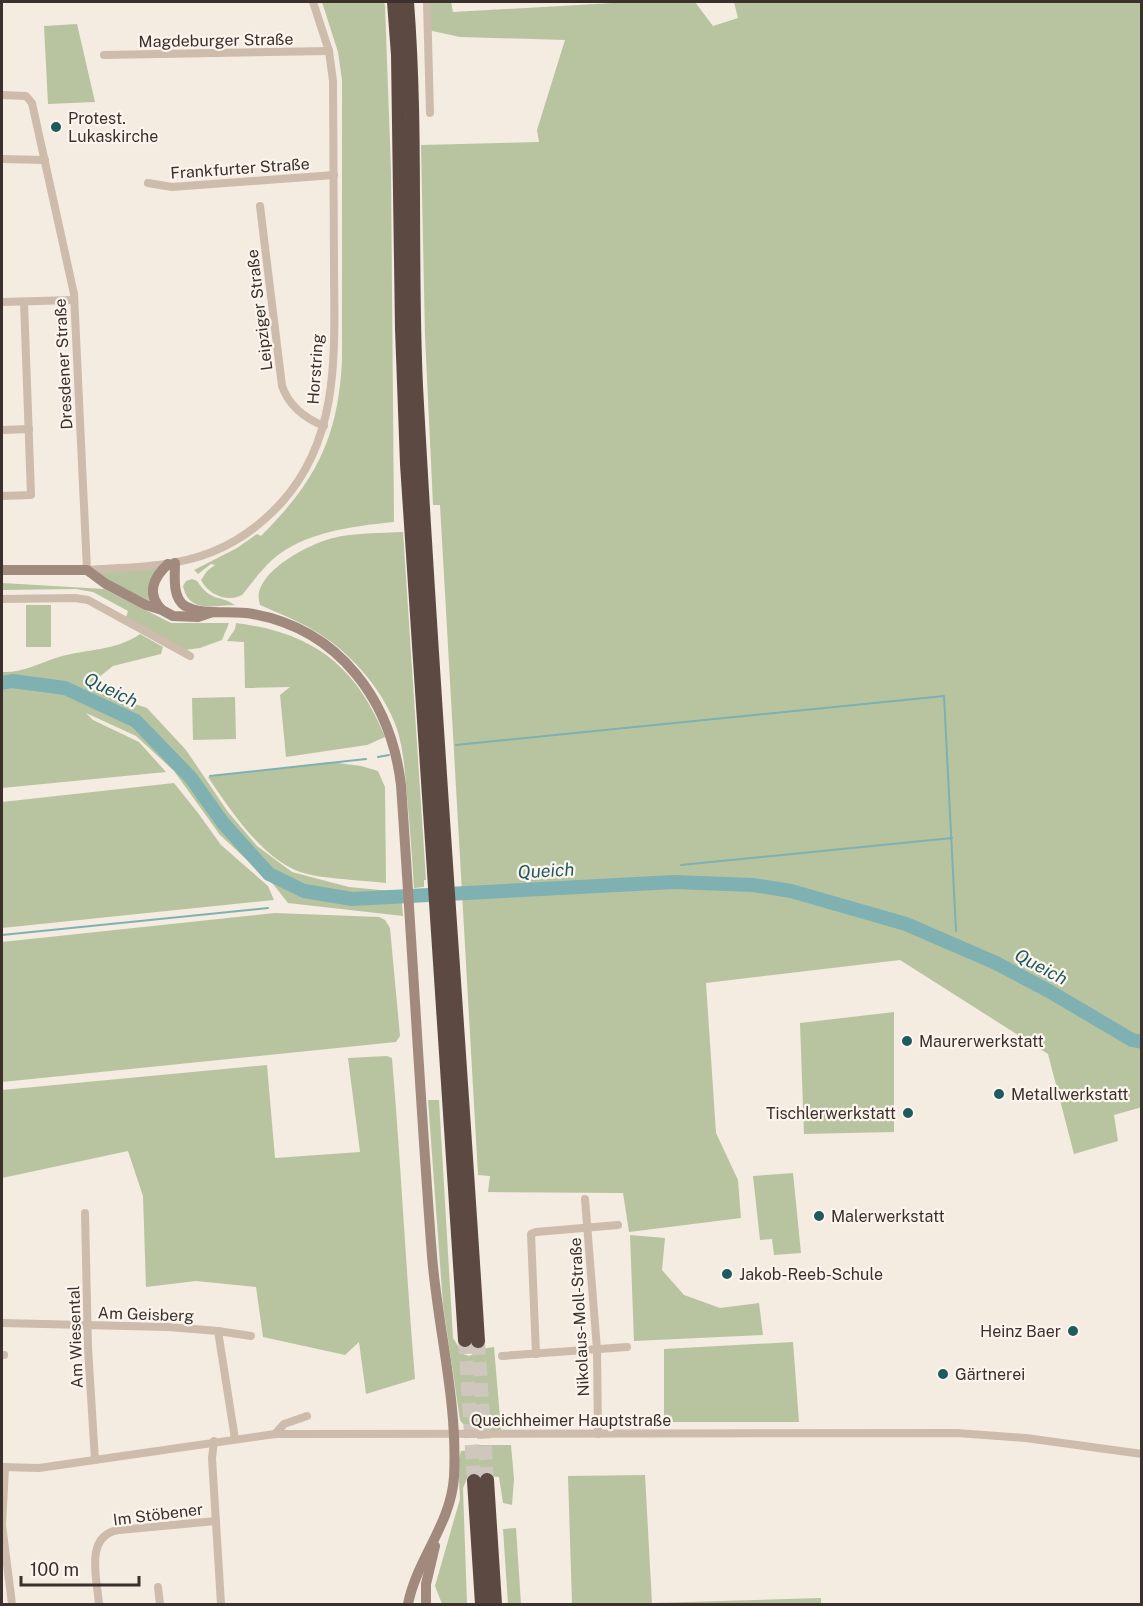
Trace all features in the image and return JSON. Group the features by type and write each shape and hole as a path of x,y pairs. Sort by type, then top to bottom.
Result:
{"highway":[{"path":"394,2 400,164 404,397 441,880 471,1340"},
{"path":"407,2 412,99 416,372 441,880"},
{"path":"482,1605 481,1481 495,1605"}],"street":[{"name":"Horstring","path":"2,570 87,570 171,564 220,548 240,537 270,515 298,482 315,450 324,426 331,393 334,358 333,81 329,51 313,2"},
{"path":"427,2 430,113"},
{"name":"Magdeburger Straße","path":"104,55 329,51"},
{"name":"Dresdener Straße","path":"2,95 26,96 32,103 66,253 74,300 87,570"},
{"path":"2,159 45,160"},
{"name":"Frankfurter Straße","path":"148,183 172,187 334,175"},
{"name":"Leipziger Straße","path":"260,206 282,386 287,399 299,412 324,426"},
{"path":"2,302 74,300"},
{"path":"2,496 31,495 24,302"},
{"path":"2,430 29,429"},
{"path":"162,610 155,598 154,584 158,574 171,564 177,594 182,604 195,609 245,612 279,621 315,639 342,659 361,680 380,708 390,730 398,765 408,888 432,1256 450,1380 454,1434 453,1485 446,1515 417,1575 408,1605"},
{"path":"87,570 106,584 173,616 198,617 217,611"},
{"path":"2,599 75,598 88,600 190,656"},
{"name":"Nikolaus-Moll-Straße","path":"585,1199 597,1349 598,1434"},
{"name":"Am Wiesental","path":"86,1213 87,1325 95,1460"},
{"path":"536,1354 531,1234 618,1225"},
{"name":"Am Geisberg","path":"2,1323 168,1327 251,1336"},
{"name":"Am Geisberg","path":"218,1331 235,1439"},
{"path":"502,1356 627,1347"},
{"path":"275,1434 284,1424 307,1416"},
{"name":"Queichheimer Hauptstraße","path":"3,1467 32,1468 275,1434 957,1433 1009,1436 1142,1454"},
{"name":"Im Stöbener","path":"214,1441 212,1458 221,1605"},
{"path":"3,1467 2,1525 12,1605"},
{"name":"Im Stöbener","path":"99,1605 97,1544 108,1532 216,1521"},
{"path":"426,1605 428,1576 438,1533"},
{"path":"158,1587 160,1605"}],"green space":[{"path":"322,2 384,2 385,6 391,171 394,522 346,528 299,543 272,560 242,595 230,598 213,593 201,580 215,565 211,564 198,574 194,570 237,548 257,534 261,536 280,516 310,477 321,457 329,436 340,388 342,361 342,80 338,52"},
{"path":"427,2 451,2 453,12 631,2 695,2 713,26 738,18 734,2 1141,2 1142,1107 1114,1115 1118,1141 1074,1154 1048,1054 900,960 706,983 716,1133 738,1180 741,1218 629,1232 623,1193 488,1192 490,1176 478,1175 440,505 433,505 425,336 421,145 539,142 537,130 565,40 460,37 428,30"},
{"path":"77,24 95,102 48,104 44,26"},
{"path":"403,532 426,880 424,880 424,887 414,888 403,754 392,715 376,689 345,653 306,626 260,605 259,593 263,582 283,562 323,541 341,536"},
{"path":"162,565 158,574 158,605 87,570"},
{"path":"192,579 211,595 235,605 203,606 191,601 183,586 186,581"},
{"path":"2,583 104,589 171,623 229,623 222,640 200,648 185,650 126,617 128,611 93,592 76,589 2,590"},
{"path":"26,605 51,605 51,647 26,647"},
{"path":"236,623 288,635 329,657 346,672 360,691 385,737 367,745 286,757 280,695 290,687 245,688 244,642 227,641"},
{"path":"140,634 163,647 161,654 113,666 89,685 101,693 147,708 186,750 228,812 257,846 292,872 349,887 401,892 403,916 288,903 273,884 220,835 174,771 136,736 86,713 93,720 139,742 166,772 2,788 2,672 17,671 69,654 111,647"},
{"path":"235,697 236,739 193,740 192,698"},
{"path":"330,762 378,771 385,787 386,883 303,873 282,863 257,842 208,777"},
{"path":"174,783 221,845 268,886 274,900 2,928 2,802"},
{"path":"275,913 379,917 385,920 390,928 400,1036 396,1042 2,1082 2,942"},
{"path":"894,1012 894,1132 804,1134 800,1023"},
{"path":"387,1056 392,1058 415,1379 366,1394 359,1342 345,1355 263,1337 256,1287 196,1281 146,1287 143,1196 128,1151 2,1178 2,1090 267,1065 275,1158 360,1152 348,1058"},
{"path":"428,1100 439,1100 453,1338 463,1354 469,1356 494,1347 501,1430 473,1429 460,1420 443,1305"},
{"path":"793,1173 801,1253 774,1255 772,1239 760,1240 753,1176"},
{"path":"630,1235 665,1238 662,1270 684,1295 720,1308 759,1303 763,1335 634,1341"},
{"path":"793,1342 799,1422 664,1422 664,1349"},
{"path":"476,1445 511,1445 514,1479 512,1505 503,1503 499,1477 472,1475 467,1479 463,1488 467,1604 442,1604 435,1586 460,1499 458,1463 461,1451 469,1450"},
{"path":"645,1475 652,1603 821,1598 821,1604 572,1604 568,1476"},
{"path":"516,1528 521,1604 508,1604 503,1529"}],"waterway":[{"name":"Queich","path":"2,683 12,681 65,688 136,721 191,778 223,823 269,874 304,891 352,899 674,882 753,885 791,891 906,924 996,963 1132,1040 1142,1042"},
{"path":"456,745 944,696 956,931"},
{"path":"378,757 389,755"},
{"path":"210,776 366,759"},
{"path":"681,865 952,838"},
{"path":"2,935 268,908"}],"tunnel":[{"path":"465,1340 474,1481"},
{"path":"478,1341 487,1480"}],"place":[{"name":"Protest. Lukaskirche","path":"56,127"},
{"name":"Maurerwerkstatt","path":"907,1041"},
{"name":"Metallwerkstatt","path":"999,1094"},
{"name":"Tischlerwerkstatt","path":"908,1113"},
{"name":"Malerwerkstatt","path":"819,1216"},
{"name":"Jakob-Reeb-Schule","path":"727,1274"},
{"name":"Heinz Baer","path":"1073,1331"},
{"name":"Gärtnerei","path":"943,1374"}]}
